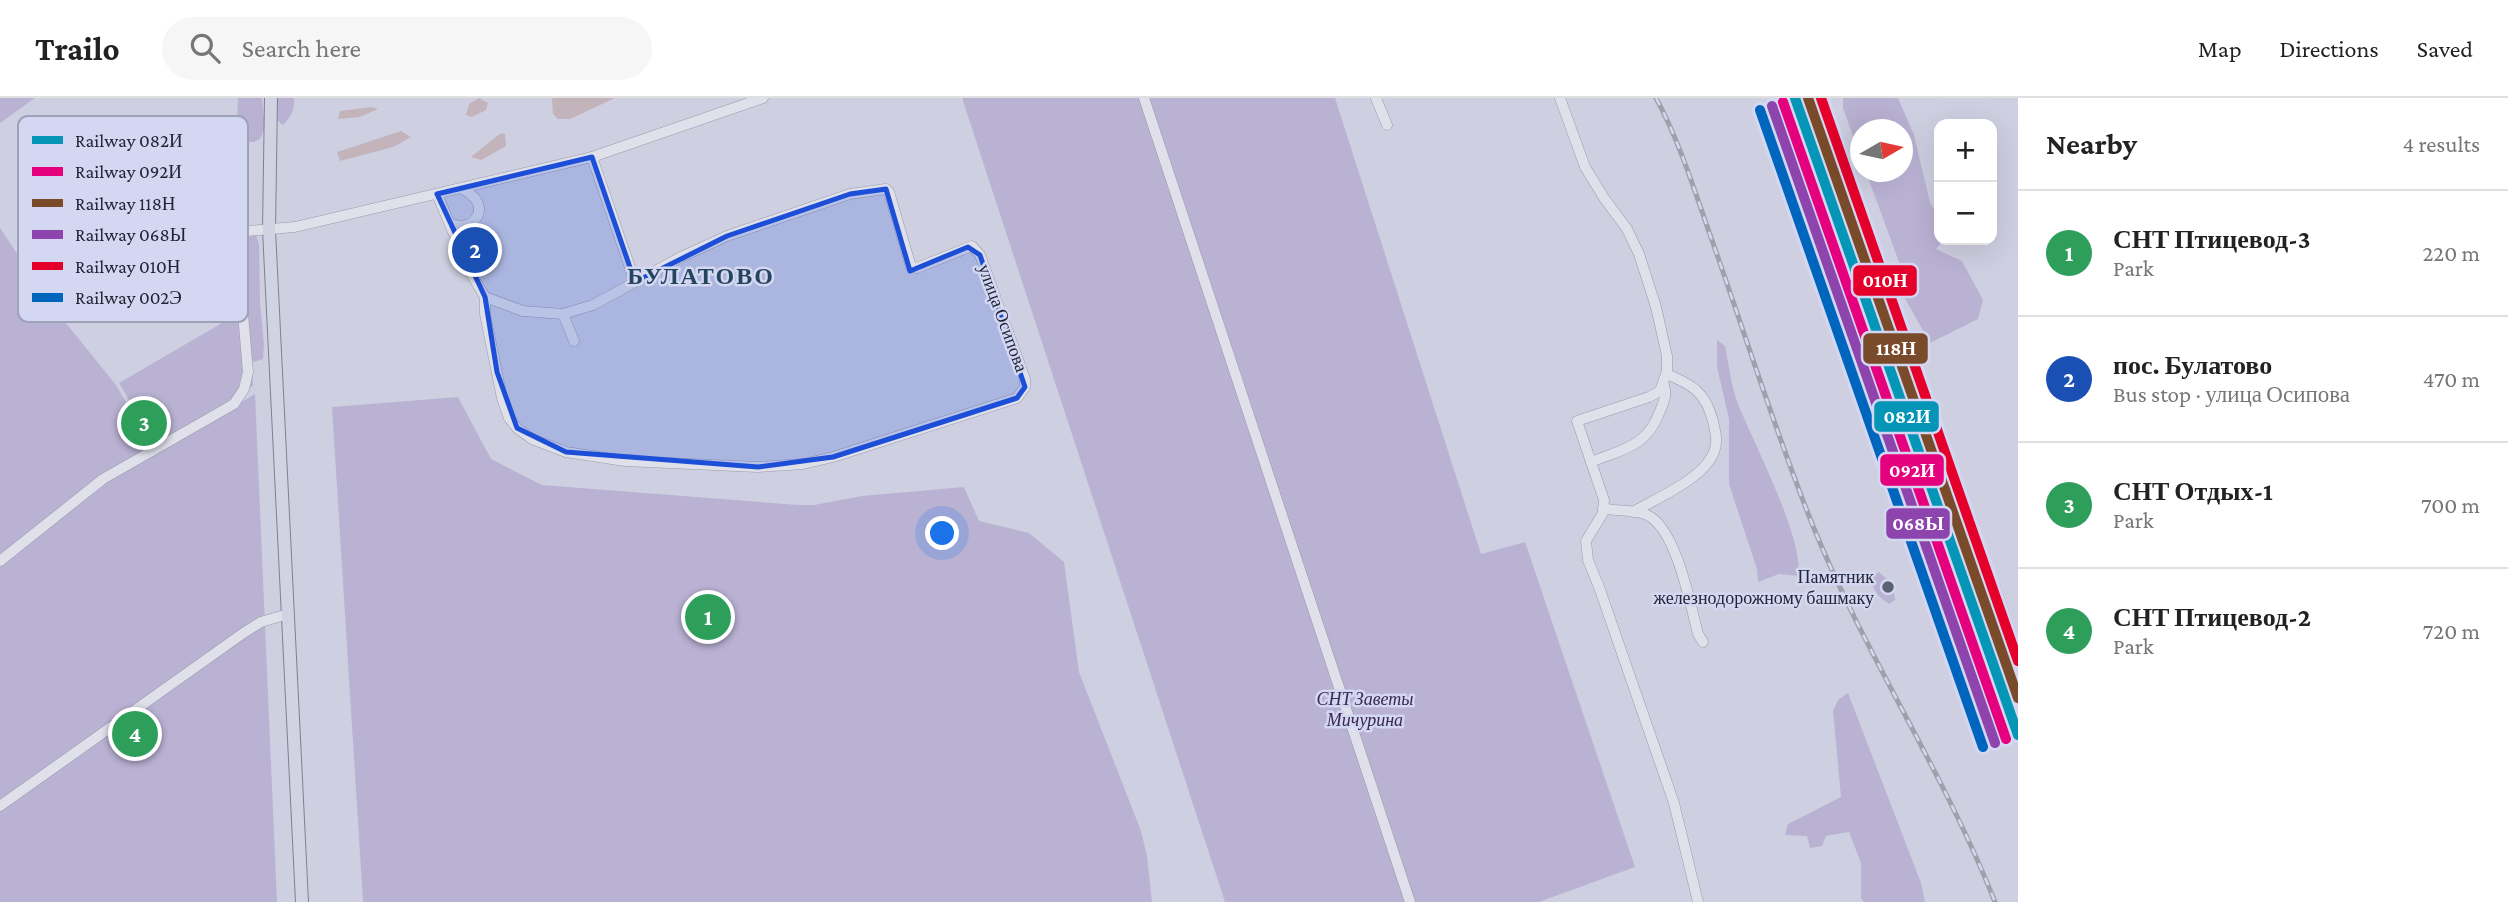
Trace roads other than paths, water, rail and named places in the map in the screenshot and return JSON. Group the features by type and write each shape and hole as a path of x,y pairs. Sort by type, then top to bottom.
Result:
{"main road":[{"path":"271,98 269,230 302,902"}],"street":[{"path":"248,232 343,217 592,157 763,98"},
{"path":"1144,98 1410,902"},
{"path":"1376,98 1387,125"},
{"path":"1560,98 1585,167 1628,229 1639,254 1663,333 1667,356 1667,374 1660,391 1650,397 1577,421 1604,499 1603,513 1586,541 1588,560 1674,803 1698,902"},
{"path":"592,157 635,282"},
{"path":"450,223 465,226 474,221 479,212 478,202 473,194 461,189"},
{"name":"улица Осипова","path":"437,194 470,272 485,297 485,314 502,398 509,418 532,439 566,452 591,457 758,467 803,464 833,457 1017,398 1026,387 980,255 972,246 917,268 911,267 886,189 850,194 727,236 593,305 563,314 523,311 485,297"},
{"path":"563,314 574,341"},
{"path":"0,561 103,479 234,404 244,389 248,372 244,322"},
{"path":"1633,512 1701,472 1717,444 1712,416 1698,390 1667,374"},
{"path":"1591,461 1642,441 1657,420 1666,398 1664,385"},
{"path":"1603,508 1649,516 1661,525 1671,541 1698,634 1703,642"},
{"path":"1995,587 2018,655"},
{"path":"0,806 242,634 261,622 288,614"}],"railway":[{"path":"1656,98 1688,170 1811,521 1854,617 1952,805 1995,902"}],"rail line":[{"name":"082И","path":"1795,98 2018,735"},
{"name":"118Н","path":"1808,98 2018,698"},
{"name":"010Н","path":"1821,98 2018,661"},
{"name":"092И","path":"1783,102 2006,739"},
{"name":"068Ы","path":"1772,106 1995,743"},
{"name":"002Э","path":"1760,110 1983,747"}],"place":[{"name":"пос. Булатово","path":"475,250"},
{"name":"СНТ Отдых-1","path":"144,423"},
{"name":"Памятник железнодорожному башмаку","path":"1888,587"},
{"name":"СНТ Птицевод-3","path":"708,617"},
{"name":"СНТ Птицевод-2","path":"135,734"}],"district":[{"name":"БУЛАТОВО","path":"701,275"}],"park label":[{"name":"СНТ Заветы Мичурина","path":"1365,709"}]}
